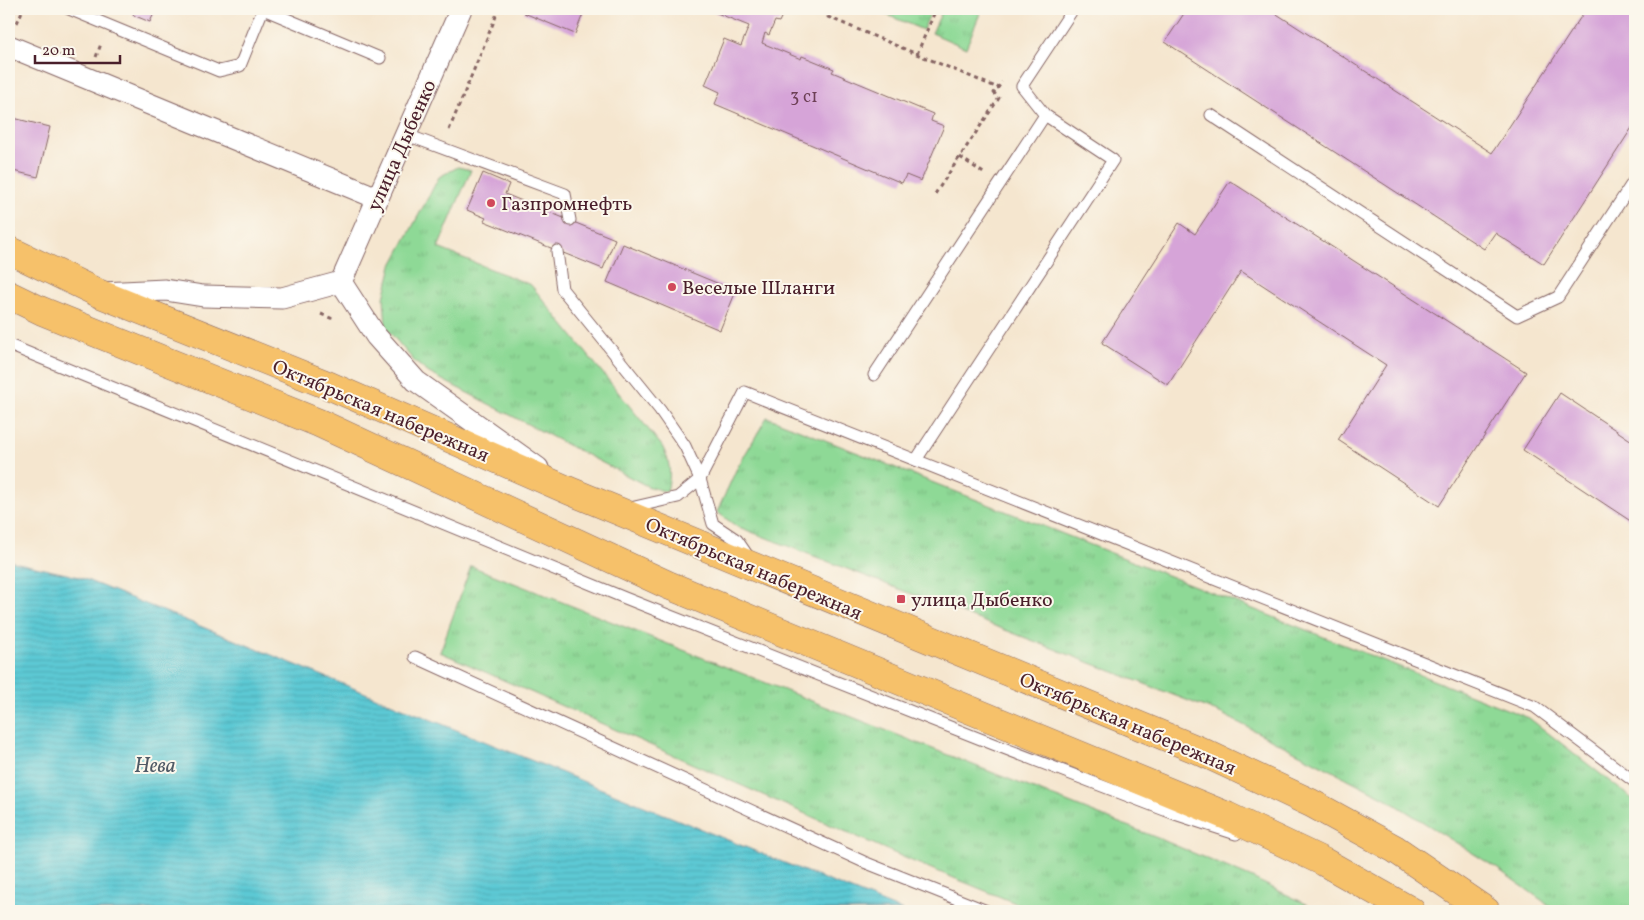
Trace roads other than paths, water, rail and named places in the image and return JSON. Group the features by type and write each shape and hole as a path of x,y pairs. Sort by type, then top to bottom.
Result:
{"main road":[{"name":"Октябрьская набережная","path":"9,250 98,293 330,386 617,511 1198,750 1294,794 1395,849 1486,911"},
{"name":"Октябрьская набережная","path":"9,295 42,311 319,423 668,585 1227,816 1324,862 1410,911"}],"street":[{"name":"улица Дыбенко","path":"341,282 461,9"},
{"path":"9,46 377,198"},
{"path":"98,293 165,290 203,296 282,298 341,282 376,336 416,382 570,491"}],"lane":[{"path":"69,9 219,71 240,66 263,9 380,58"},
{"path":"916,460 1113,160 1045,115 1022,86 1073,9"},
{"path":"874,375 1045,115"},
{"path":"1211,115 1517,316 1558,298 1635,178"},
{"path":"407,135 565,194 570,220"},
{"path":"557,251 562,289 660,410 684,446 700,479 713,524 737,540 756,569"},
{"path":"10,344 625,598 1002,747 1175,814 1324,862"},
{"path":"617,511 678,497 700,479 745,392 1535,706 1635,782"},
{"path":"415,657 864,862 987,911"}],"water":[{"name":"Нева","path":"9,561 79,577 903,911 9,911"}],"place":[{"name":"Газпромнефть","path":"491,203"},
{"name":"Веселые Шланги","path":"672,287"},
{"name":"улица Дыбенко","path":"901,599"}]}
